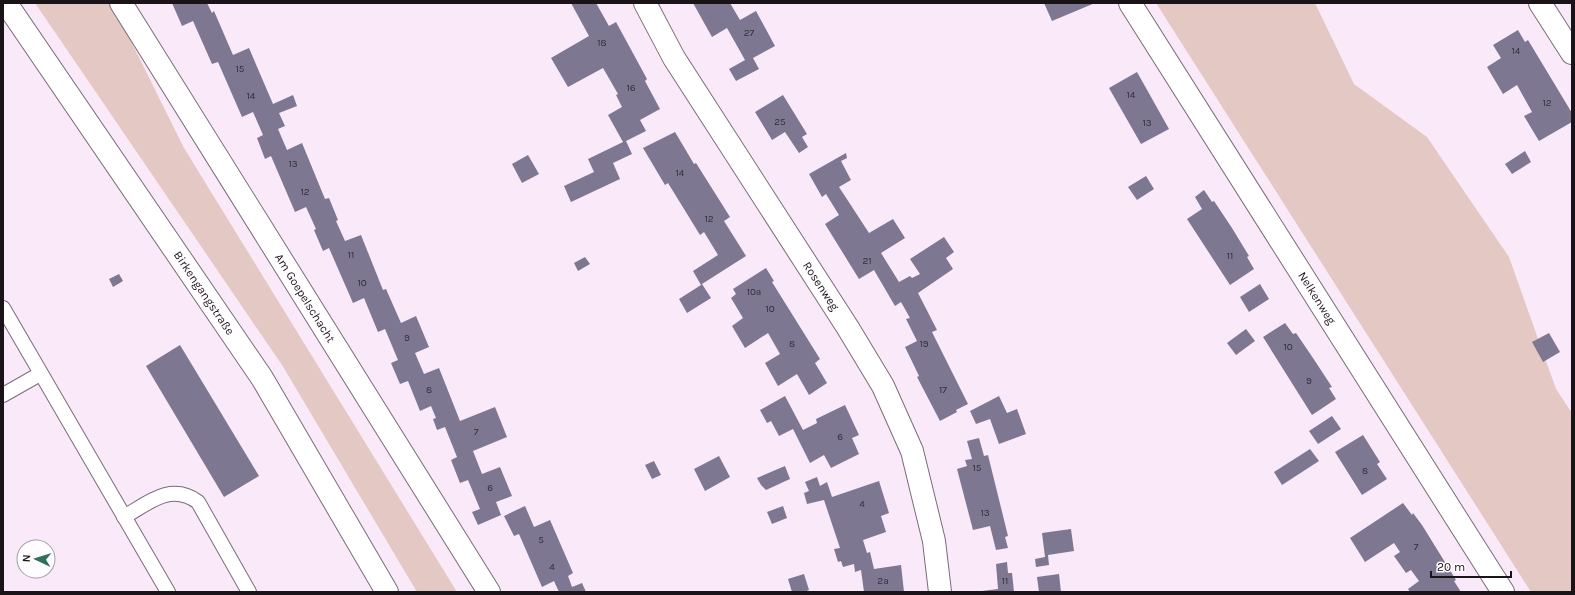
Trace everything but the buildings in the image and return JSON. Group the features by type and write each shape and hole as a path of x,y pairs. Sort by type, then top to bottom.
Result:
{"street":[{"name":"Birkengangstraße","path":"6,3 262,378 387,592"},
{"name":"Am Goepelschacht","path":"121,3 489,592"},
{"name":"Rosenweg","path":"645,3 674,58 848,328 882,386 912,451 934,541 940,592"},
{"name":"Nelkenweg","path":"1130,3 1503,592"},
{"path":"1540,3 1572,53"}],"lane":[{"path":"3,308 168,592"},
{"path":"3,395 40,374"},
{"path":"124,517 161,496 174,493 189,496 198,502 249,592"}],"shaded area":[{"path":"35,3 112,3 184,148 457,592 417,592 282,365"},
{"path":"1156,3 1315,3 1354,84 1427,137 1509,257 1556,389 1572,413 1572,592 1531,592"}]}
